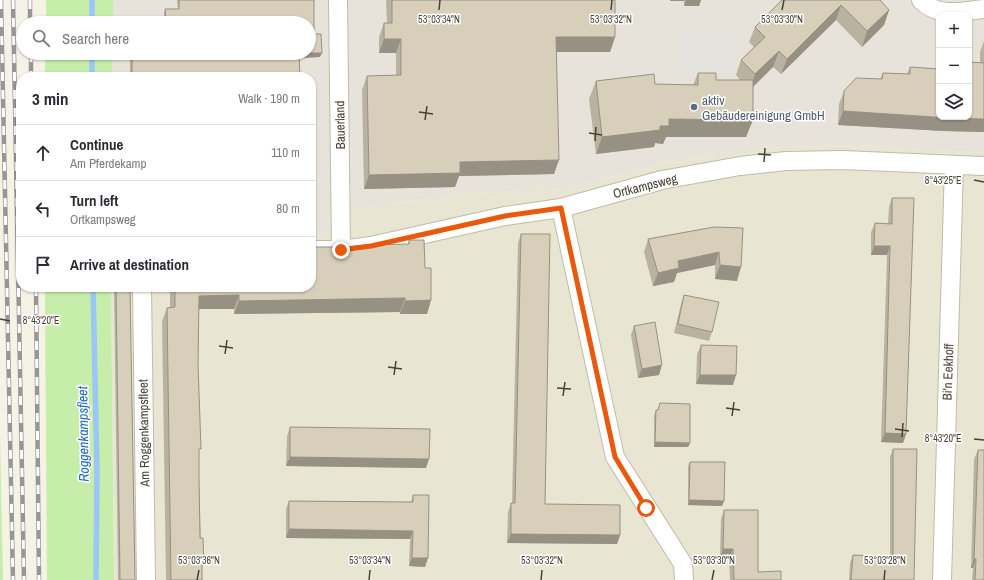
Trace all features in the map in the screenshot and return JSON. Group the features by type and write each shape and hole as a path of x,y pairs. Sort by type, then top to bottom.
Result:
{"street":[{"name":"Bauerland","path":"338,0 341,250"},
{"path":"921,0 926,6 944,13 984,9"},
{"name":"Ortkampsweg","path":"316,250 341,250 371,246 505,216 561,208 662,180 740,166 778,161 842,160 984,166"},
{"name":"Bi'n Eekhoff","path":"942,580 954,165"},
{"path":"561,208 615,457 683,564 684,580"},
{"name":"Am Roggenkampsfleet","path":"142,292 146,580"}],"shaded area":[{"path":"113,0 984,0 984,153 859,145 753,148 684,158 568,188 458,194 357,209 333,232 316,233 316,72 112,72 113,60 316,60 316,16 113,16"},
{"path":"678,30 737,31 736,74 678,73"},
{"path":"859,145 984,153 984,580 114,580 111,292 316,292 316,233 333,232 357,209 458,194 568,188 684,158 753,148"}],"green space":[{"path":"46,0 113,0 113,16 46,16"},
{"path":"45,60 113,60 112,72 45,72"},
{"path":"45,292 111,292 114,580 47,580"},
{"path":"0,434 3,580 0,580"}],"building":[{"path":"179,0 314,0 314,16 166,16 165,9 179,9"},
{"path":"392,0 615,0 615,37 556,37 559,160 460,162 460,173 369,175 367,76 401,75 401,39 384,39 384,23 392,23"},
{"path":"782,0 880,0 889,10 867,31 841,5 787,59 779,51 755,74 741,60 765,37 755,27"},
{"path":"316,34 321,34 322,53 316,53"},
{"path":"132,60 299,60 300,72 132,72"},
{"path":"972,62 984,63 984,119 972,119"},
{"path":"910,67 936,69 936,117 843,111 844,91 856,78 882,79 883,73 910,74"},
{"path":"698,73 716,73 716,80 753,80 753,120 669,119 669,126 660,126 660,130 602,137 596,81 654,74 655,84 698,85"},
{"path":"892,198 914,198 906,434 885,433 890,246 874,246 875,223 892,224"},
{"path":"714,227 743,228 741,267 720,265 719,252 678,261 679,268 658,273 648,239"},
{"path":"521,234 550,234 545,504 620,505 620,535 511,534 511,503 515,503"},
{"path":"409,240 424,240 425,268 431,268 431,300 405,301 405,298 239,301 239,295 199,296 198,364 201,449 199,449 200,538 203,538 204,565 202,565 202,580 171,580 167,308 175,307 175,292 316,292 316,247 409,244"},
{"path":"116,292 130,292 135,580 120,580"},
{"path":"684,295 719,302 712,332 678,324"},
{"path":"655,322 662,365 642,369 634,326"},
{"path":"701,345 737,346 736,375 700,375"},
{"path":"660,403 690,404 690,443 655,442 656,410 658,410"},
{"path":"290,427 430,429 429,459 290,457"},
{"path":"893,449 917,449 914,580 851,580 853,555 893,557"},
{"path":"978,450 984,450 984,580 975,580 976,559 974,559"},
{"path":"690,462 725,462 724,501 689,500"},
{"path":"413,495 429,495 428,558 412,558 413,531 289,529 289,501 413,502"},
{"path":"724,510 758,510 758,572 781,571 781,580 734,580 733,549 723,549"}],"waterway":[{"name":"Roggenkampsfleet","path":"92,0 92,16"},
{"name":"Roggenkampsfleet","path":"92,60 92,72"},
{"name":"Roggenkampsfleet","path":"93,292 97,470 96,580"}],"railway":[{"path":"1,0 13,580"},
{"path":"13,0 16,158"},
{"path":"30,0 30,16"},
{"path":"31,60 31,72"},
{"path":"19,292 24,580"},
{"path":"36,292 39,580"}],"place":[{"name":"aktiv Gebäudereinigung GmbH","path":"694,107"}],"route":[{"path":"341,250 371,246 505,216 561,208 615,457 646,508"}]}
